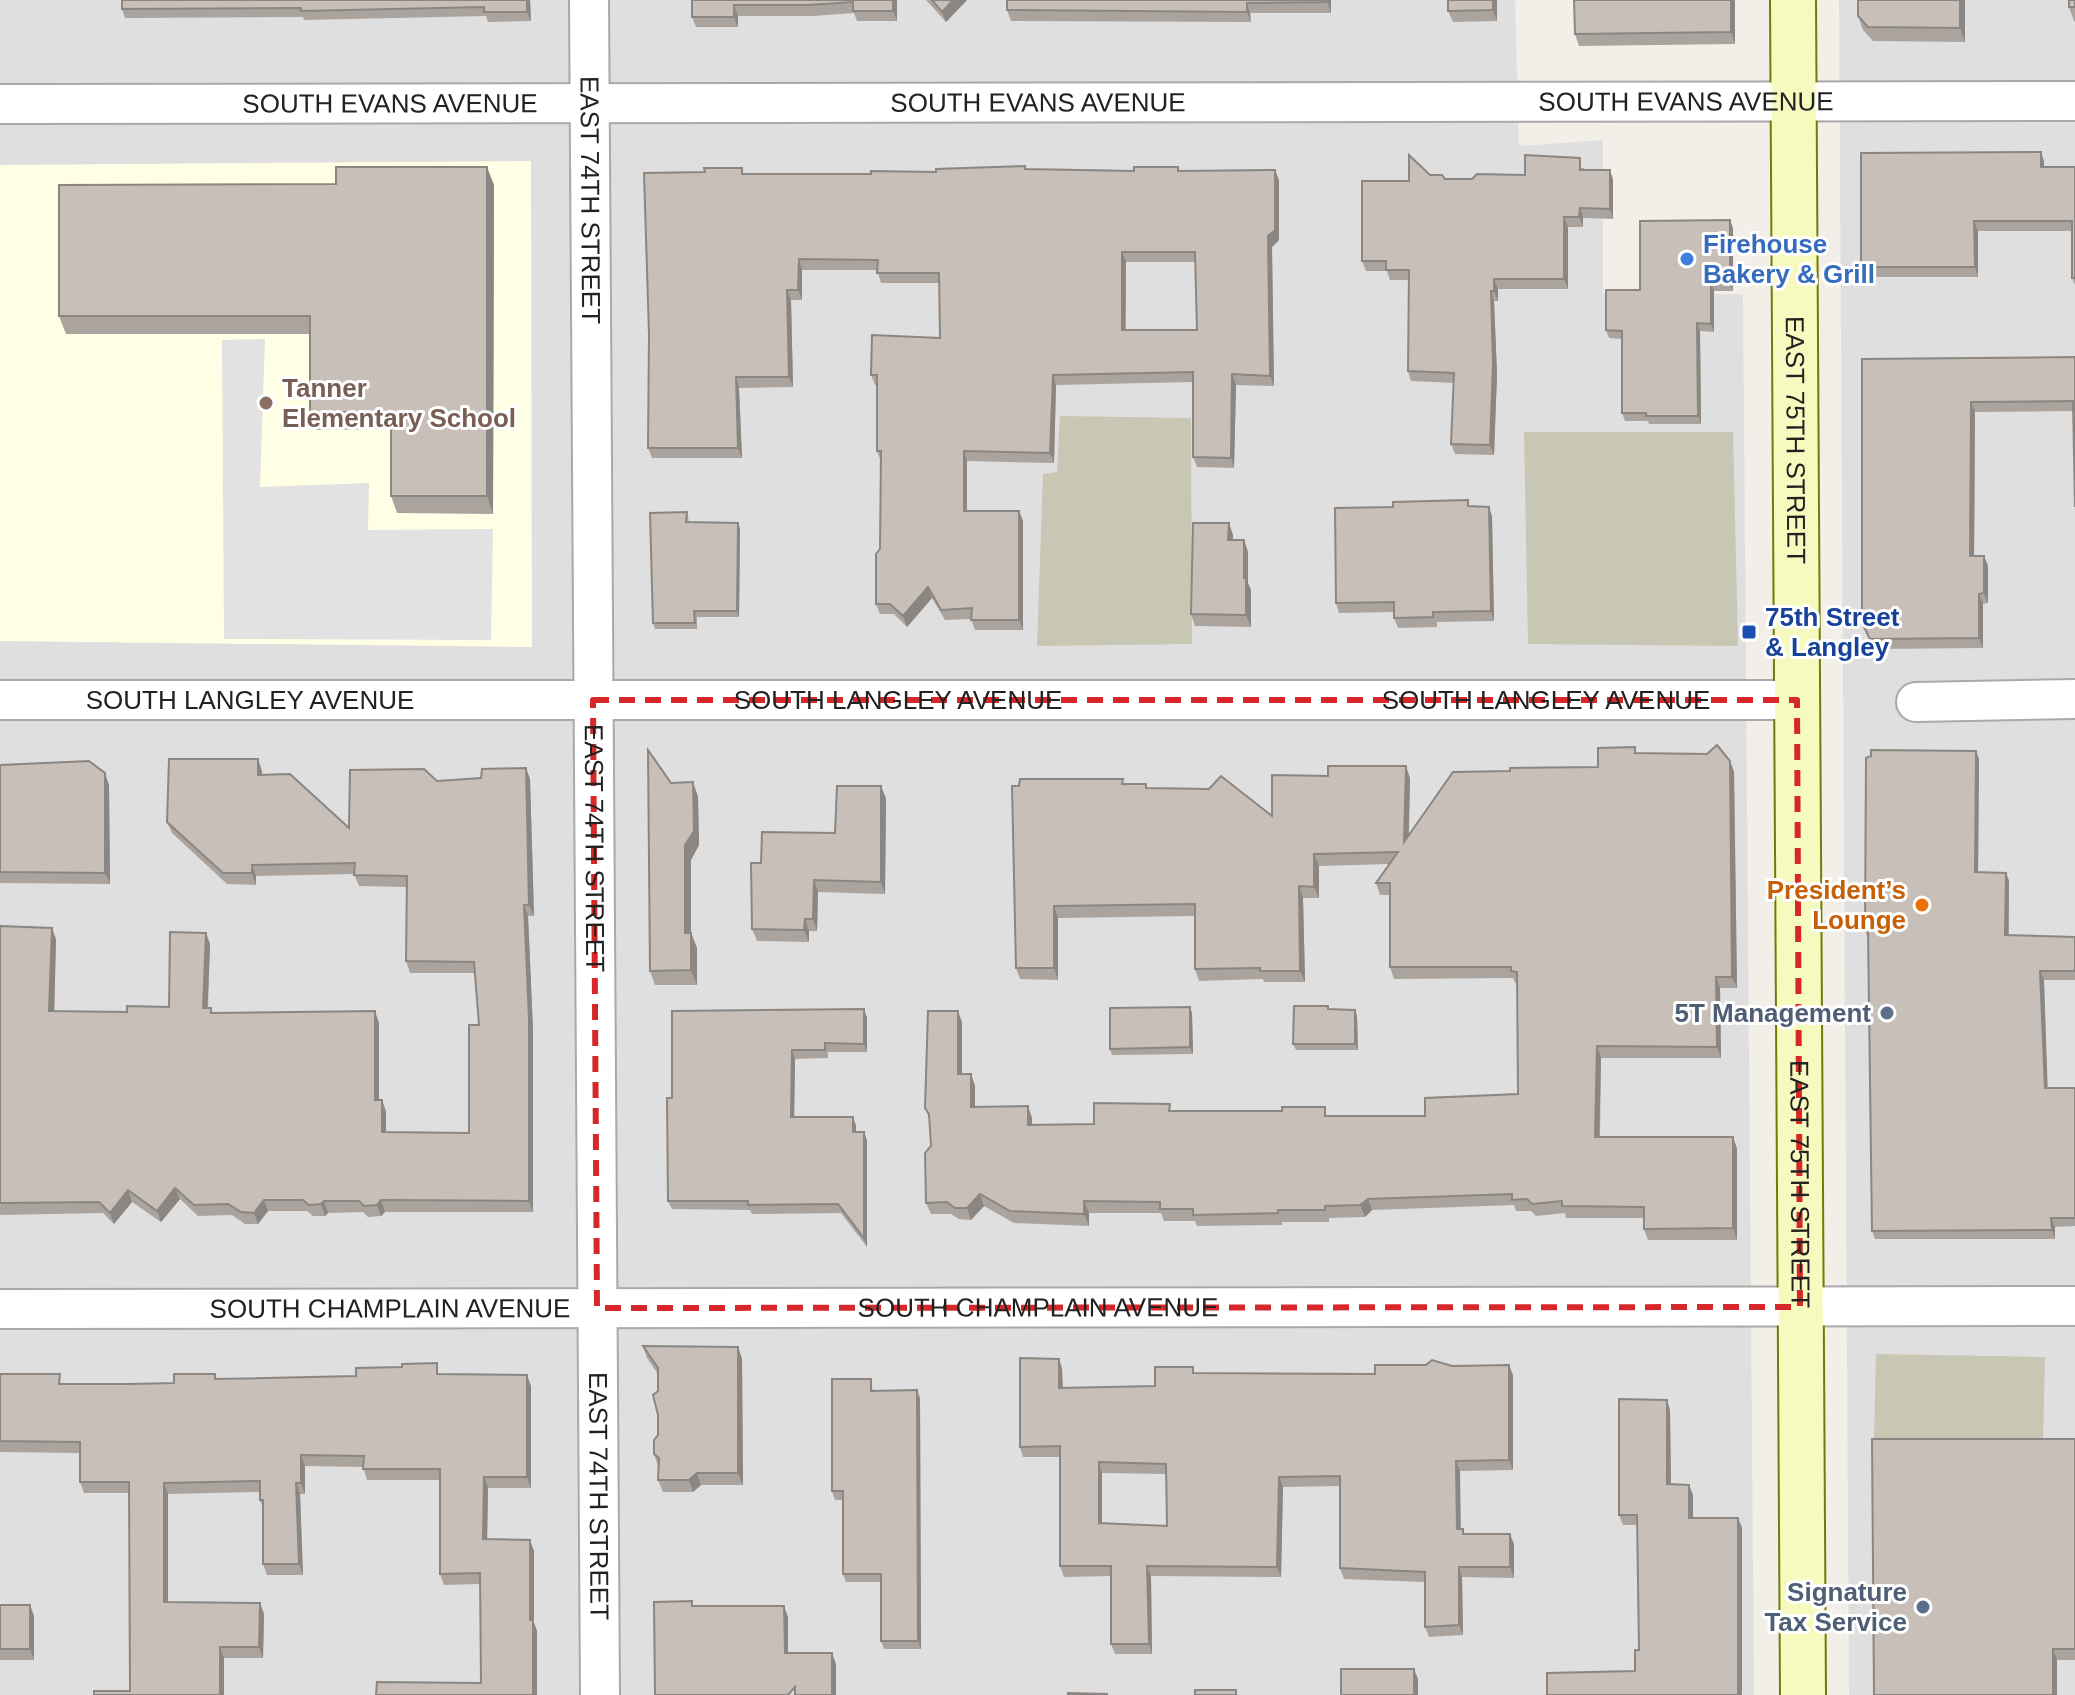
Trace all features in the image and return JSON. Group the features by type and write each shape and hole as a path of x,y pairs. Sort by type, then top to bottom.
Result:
{"street":[{"name":"EAST 74TH STREET","path":"589,0 600,1695"},
{"name":"EAST 75TH STREET","path":"1793,0 1803,1695"},
{"name":"SOUTH EVANS AVENUE","path":"0,104 2075,101"},
{"path":"1916,702 2075,699"},
{"name":"SOUTH LANGLEY AVENUE","path":"0,700 1797,700"},
{"name":"SOUTH CHAMPLAIN AVENUE","path":"0,1309 2075,1306"}],"highlighted area":[{"path":"593,700 1797,700 1800,1307 597,1308"}],"shaded area":[{"path":"0,0 1515,0 1519,146 1603,140 1603,293 1743,294 1754,1695 0,1695"},
{"path":"1839,0 2075,0 2075,1695 1849,1695"},
{"name":"Tanner Elementary School","path":"531,161 532,647 0,641 0,165"},
{"path":"265,339 260,487 369,483 368,530 493,529 491,640 224,639 222,340"},
{"path":"1060,416 1191,418 1192,644 1037,646 1043,474 1057,472"},
{"path":"1524,432 1733,432 1738,646 1528,644"},
{"path":"1876,1354 2045,1357 2043,1443 1874,1440"}],"building":[{"path":"122,0 527,0 527,12 484,12 484,7 301,11 301,8 122,9"},
{"path":"692,0 893,0 893,11 853,11 853,2 734,5 734,17 692,17"},
{"path":"932,0 953,0 942,12"},
{"path":"1007,0 1327,2 1247,3 1247,12 1007,10"},
{"path":"1448,0 1493,0 1493,10 1448,11"},
{"path":"1574,0 1731,0 1731,32 1575,34"},
{"path":"1858,0 1960,0 1960,28 1868,27 1858,16"},
{"path":"2069,0 2075,0 2075,7 2069,7"},
{"path":"2041,152 2041,167 2075,167 2075,278 2072,278 2072,221 1974,221 1975,267 1861,267 1861,153"},
{"path":"1409,155 1430,175 1442,175 1445,179 1472,179 1477,174 1525,175 1525,155 1580,158 1580,170 1610,170 1610,209 1580,208 1579,217 1564,217 1564,279 1494,279 1494,291 1491,291 1493,364 1490,445 1451,444 1454,373 1408,371 1409,270 1386,270 1386,261 1362,261 1362,181 1409,181"},
{"path":"1025,166 1025,169 1134,171 1134,167 1178,167 1178,171 1275,170 1275,230 1268,236 1270,376 1232,374 1231,458 1193,457 1193,372 1053,375 1050,453 964,451 964,511 1019,511 1019,620 971,620 972,608 941,610 928,587 903,616 890,604 876,604 881,451 877,451 877,375 871,375 872,335 940,338 939,273 877,273 878,260 799,259 798,290 787,290 789,377 736,377 738,448 648,448 649,334 644,173 705,172 704,168 742,168 742,174 871,174 871,171 936,172 936,169","holes":["1122,252 1195,252 1197,330 1122,330"]},
{"path":"336,167 487,167 487,496 391,496 391,412 310,412 310,316 59,316 59,185 336,184"},
{"path":"1730,220 1730,283 1711,283 1711,324 1697,323 1698,416 1622,413 1622,331 1606,330 1606,290 1640,290 1640,221"},
{"path":"2075,357 2075,507 2073,401 1971,402 1970,556 1984,556 1984,593 1979,594 1979,638 1870,639 1862,623 1862,359"},
{"path":"1468,500 1468,506 1489,507 1491,611 1433,612 1433,617 1394,618 1394,602 1336,603 1335,508 1393,507 1393,502"},
{"path":"687,512 686,522 738,523 737,611 694,611 695,623 653,623 650,513"},
{"path":"1193,523 1229,523 1228,540 1244,540 1246,615 1191,614"},
{"path":"1717,745 1730,761 1732,977 1716,977 1717,1047 1597,1046 1595,1137 1733,1137 1733,1228 1644,1229 1644,1207 1562,1206 1562,1201 1532,1204 1527,1199 1512,1200 1512,1194 1368,1199 1360,1205 1325,1206 1325,1210 1193,1215 1193,1209 1160,1209 1160,1202 1084,1201 1084,1214 1010,1211 980,1194 967,1208 955,1208 947,1202 926,1203 925,1153 931,1146 929,1114 925,1108 928,1011 958,1011 958,1074 971,1074 971,1107 1028,1106 1028,1125 1094,1124 1094,1103 1170,1104 1169,1111 1282,1111 1282,1107 1325,1107 1325,1116 1425,1116 1425,1098 1518,1094 1517,972 1511,971 1511,967 1390,967 1390,883 1376,883 1398,852 1314,854 1314,887 1299,886 1300,971 1195,969 1195,904 1054,906 1054,968 1016,968 1012,786 1019,786 1020,779 1123,779 1122,784 1146,784 1146,788 1209,789 1221,776 1272,816 1272,775 1328,776 1328,766 1406,766 1404,842 1453,772 1598,767 1598,748 1635,747 1635,753 1707,754"},
{"path":"648,750 671,783 693,782 694,831 685,845 685,933 691,933 691,970 650,971"},
{"path":"1871,750 1976,751 1975,872 2006,873 2005,935 2075,937 2075,971 2040,971 2045,1088 2075,1088 2075,1218 2051,1218 2052,1230 1872,1231 1868,930 1865,930 1866,758 1871,756"},
{"path":"169,759 258,759 258,775 290,774 349,828 350,770 424,769 437,781 481,778 482,769 526,768 529,905 524,905 529,1019 529,1201 381,1200 377,1205 364,1206 359,1201 324,1201 309,1205 303,1200 264,1200 254,1213 241,1212 228,1204 194,1205 175,1188 157,1211 128,1190 110,1213 99,1202 0,1203 0,926 52,928 49,1011 127,1012 127,1006 169,1007 170,932 206,933 203,1008 211,1008 211,1013 375,1011 375,1100 382,1100 382,1132 469,1133 469,1025 479,1025 474,962 406,961 407,876 354,875 355,863 252,865 252,873 223,873 167,822"},
{"path":"89,761 105,773 105,873 0,872 0,765"},
{"path":"837,786 881,786 881,882 814,880 813,919 805,919 804,930 752,929 751,863 761,863 762,832 835,833"},
{"path":"1294,1006 1355,1010 1355,1044 1293,1044"},
{"path":"1190,1007 1190,1047 1110,1049 1110,1008"},
{"path":"864,1009 864,1044 825,1043 825,1050 792,1050 791,1117 853,1117 853,1132 864,1132 864,1238 838,1204 748,1205 748,1201 668,1201 667,1098 672,1098 672,1011"},
{"path":"643,1346 738,1347 738,1473 697,1473 689,1480 658,1480 659,1458 654,1454 654,1440 658,1435 658,1415 653,1395 658,1391 658,1368"},
{"path":"1020,1358 1059,1359 1059,1388 1155,1386 1155,1367 1193,1367 1193,1373 1375,1374 1375,1365 1426,1365 1432,1360 1452,1366 1509,1365 1509,1460 1456,1461 1457,1529 1463,1529 1463,1534 1510,1534 1510,1567 1459,1567 1459,1625 1425,1627 1425,1572 1340,1568 1340,1476 1279,1477 1277,1567 1147,1566 1149,1644 1111,1644 1111,1566 1060,1566 1060,1446 1020,1447","holes":["1099,1462 1166,1464 1167,1526 1099,1523"]},
{"path":"437,1363 437,1374 527,1375 527,1477 484,1477 483,1539 530,1540 533,1695 376,1695 377,1682 481,1683 480,1573 440,1574 440,1469 363,1469 364,1456 301,1455 301,1483 296,1483 299,1564 263,1564 260,1481 164,1483 164,1602 260,1603 259,1647 220,1647 220,1695 94,1695 94,1691 130,1691 129,1482 80,1482 80,1442 0,1441 0,1374 60,1374 59,1384 174,1383 174,1374 215,1374 215,1379 356,1376 356,1368"},
{"path":"832,1379 871,1379 871,1391 917,1390 918,1641 881,1641 881,1574 843,1574 843,1491 832,1491"},
{"path":"1619,1399 1667,1400 1667,1484 1689,1485 1689,1518 1738,1518 1738,1695 1547,1695 1547,1673 1635,1671 1635,1650 1639,1650 1637,1515 1619,1515"},
{"path":"1872,1439 2075,1439 2075,1649 2053,1649 2053,1695 1874,1695"},
{"path":"692,1601 692,1606 784,1606 785,1653 832,1653 832,1695 795,1695 795,1687 788,1695 655,1695 654,1602"},
{"path":"0,1605 30,1605 30,1649 0,1649"},
{"path":"1341,1669 1414,1669 1414,1695 1341,1695"},
{"path":"1195,1690 1236,1690 1236,1695 1195,1695"},
{"path":"1107,1694 1107,1695 1068,1695"}],"place":[{"name":"Firehouse Bakery & Grill","path":"1687,259"},
{"name":"Tanner Elementary School","path":"266,403"},
{"name":"75th Street & Langley","path":"1749,632"},
{"name":"President’s Lounge","path":"1922,905"},
{"name":"5T Management","path":"1887,1013"},
{"name":"Signature Tax Service","path":"1923,1607"}]}
